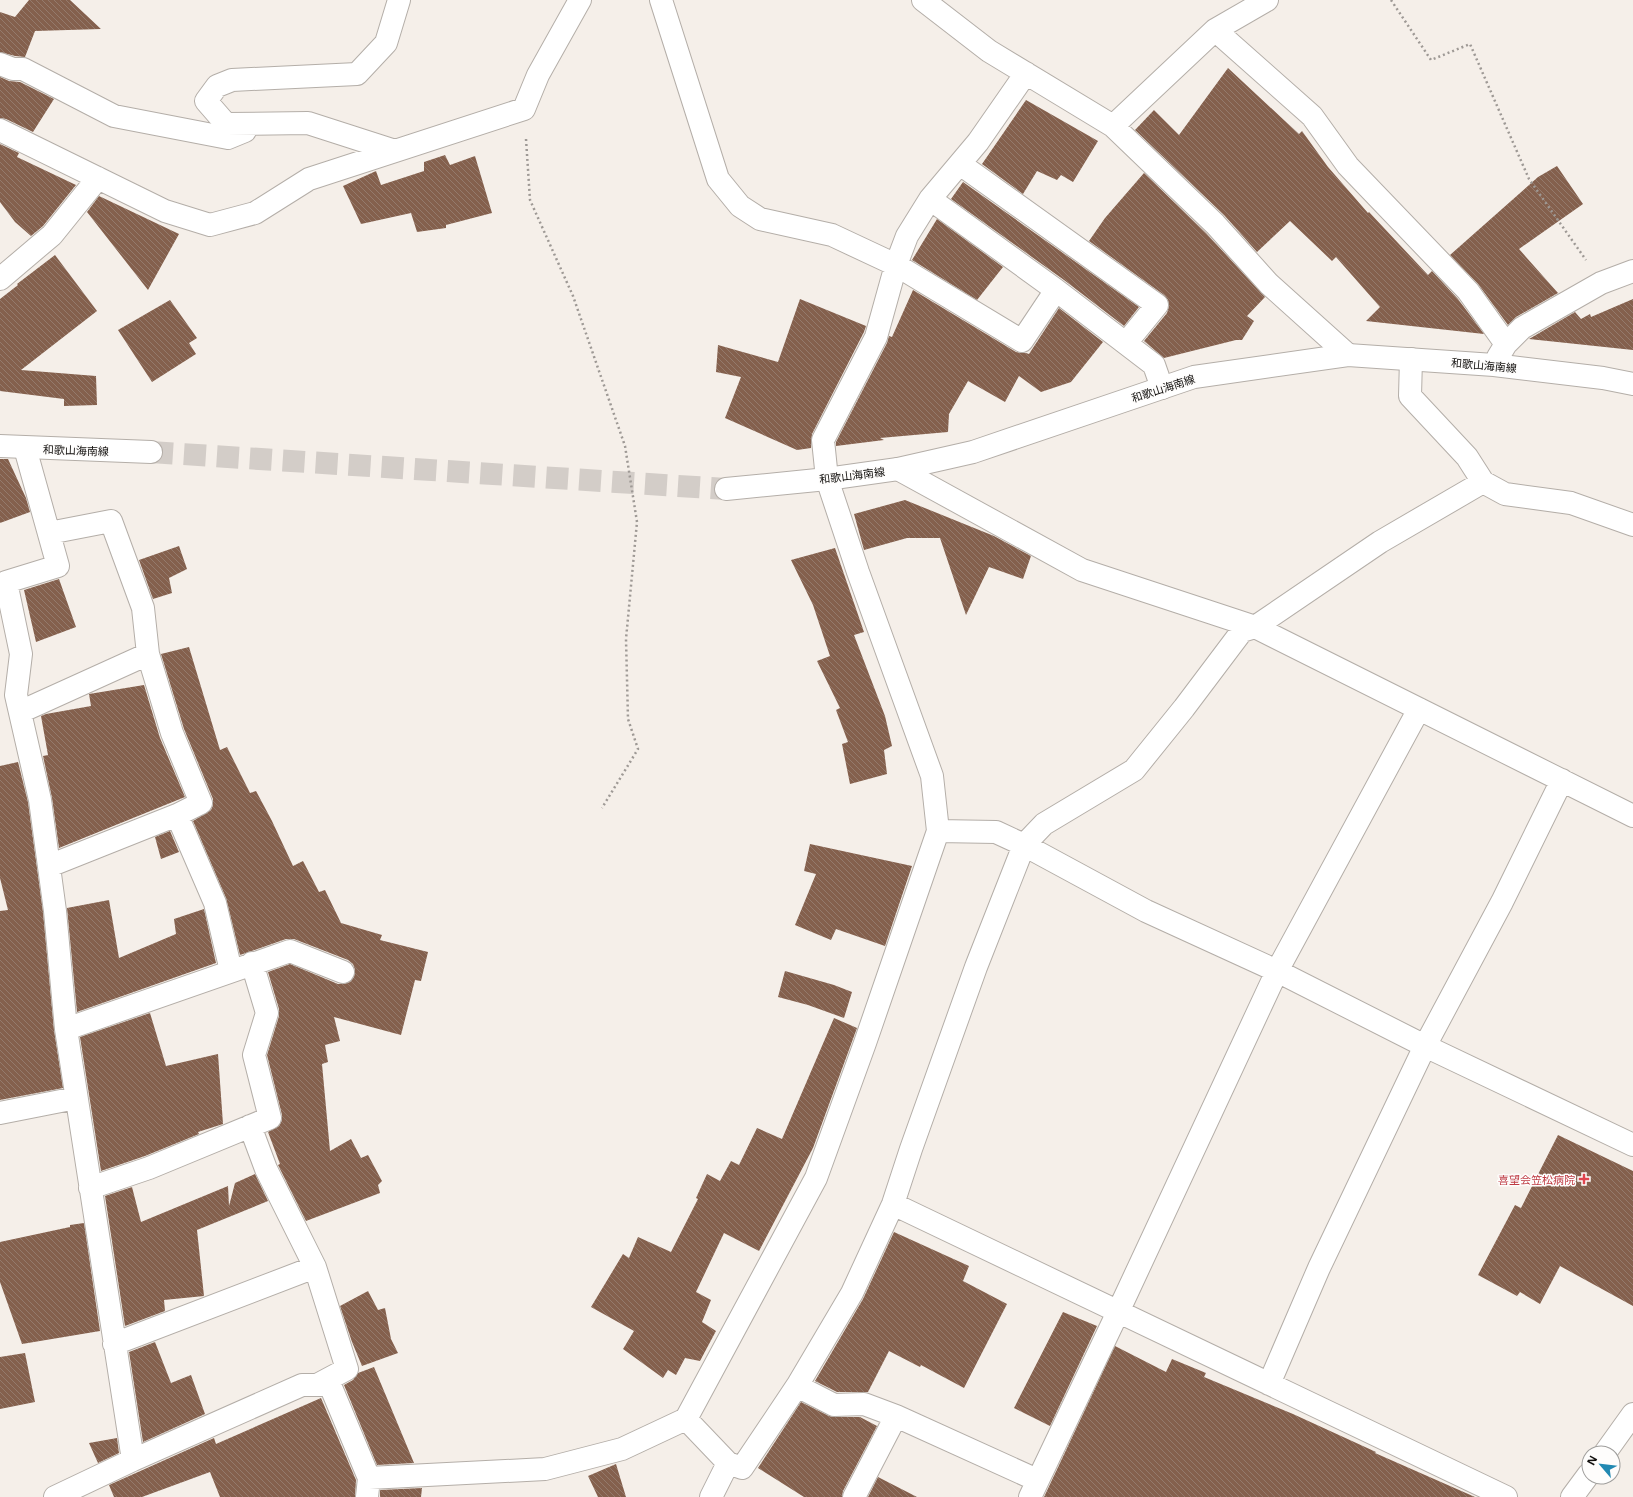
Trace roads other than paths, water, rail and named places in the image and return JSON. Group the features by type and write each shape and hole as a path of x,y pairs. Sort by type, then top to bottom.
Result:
{"main road":[{"path":"395,151 308,123 226,124 206,101 217,86 232,80 357,74 386,43 399,0"},
{"path":"0,130 165,211 210,224 255,213 309,179 524,109 538,74 580,0"},
{"path":"661,0 718,179 740,206 760,219 832,235 896,265 1022,340 1056,290"},
{"path":"923,0 989,51 1113,126 1215,224 1269,284 1348,355"},
{"path":"1113,126 1215,30 1267,0"},
{"path":"1215,30 1312,116 1348,166 1468,291 1506,344"},
{"path":"0,64 13,69 23,69 114,116 228,138 264,124"},
{"path":"54,1497 133,1460 302,1385 330,1385 368,1487 545,1469 622,1448 686,1418 816,1178 868,1036 938,831 932,776 826,479 823,440 876,337 896,265 907,236 930,199 978,142 1026,74"},
{"path":"960,164 1157,305 1126,343"},
{"path":"0,279 52,235 98,178"},
{"path":"930,199 1056,290 1154,365 1162,388"},
{"path":"1494,365 1506,344 1522,328 1602,283 1633,271"},
{"name":"和歌山海南線","path":"726,488 826,479 898,469 974,452 1194,377 1348,355 1494,365 1603,378 1633,384"},
{"path":"1411,359 1410,396 1467,457 1483,482 1505,494 1571,503 1633,525"},
{"name":"和歌山海南線","path":"0,446 151,452"},
{"path":"25,448 58,566 6,582 20,654 12,702 40,800 55,910 66,1029 133,1460"},
{"path":"898,469 1082,570 1255,627 1632,815"},
{"path":"686,1418 728,1463 742,1468 797,1386 852,1292 893,1204 973,974 1024,845 1044,824 1134,770 1184,708 1242,631 1255,627 1380,542 1483,482"},
{"path":"49,533 111,521 143,608 148,654 172,733 201,803 177,815 49,866"},
{"path":"12,702 148,654"},
{"path":"797,1386 834,1405 864,1404 896,1416 1034,1489 1276,971 1419,709"},
{"path":"1269,1384 1319,1268 1425,1046 1502,902 1562,780"},
{"path":"90,1188 149,1168 270,1118 254,1055 266,1013 241,968 177,815"},
{"path":"938,831 996,832 1024,845 1146,911 1276,971 1425,1046 1633,1146"},
{"path":"66,1029 290,951 344,972"},
{"path":"0,1112 76,1098"},
{"path":"250,1126 266,1169 315,1267 347,1369 317,1385"},
{"path":"893,1204 1506,1497"},
{"path":"114,1344 315,1267"},
{"path":"1610,1445 1633,1414"},
{"path":"854,1497 896,1416"},
{"path":"711,1497 728,1463"},
{"path":"1572,1497 1581,1485"}],"tunnel":[{"path":"151,452 726,489"}],"place":[{"name":"喜望会笠松病院","path":"1584,1179"}]}
